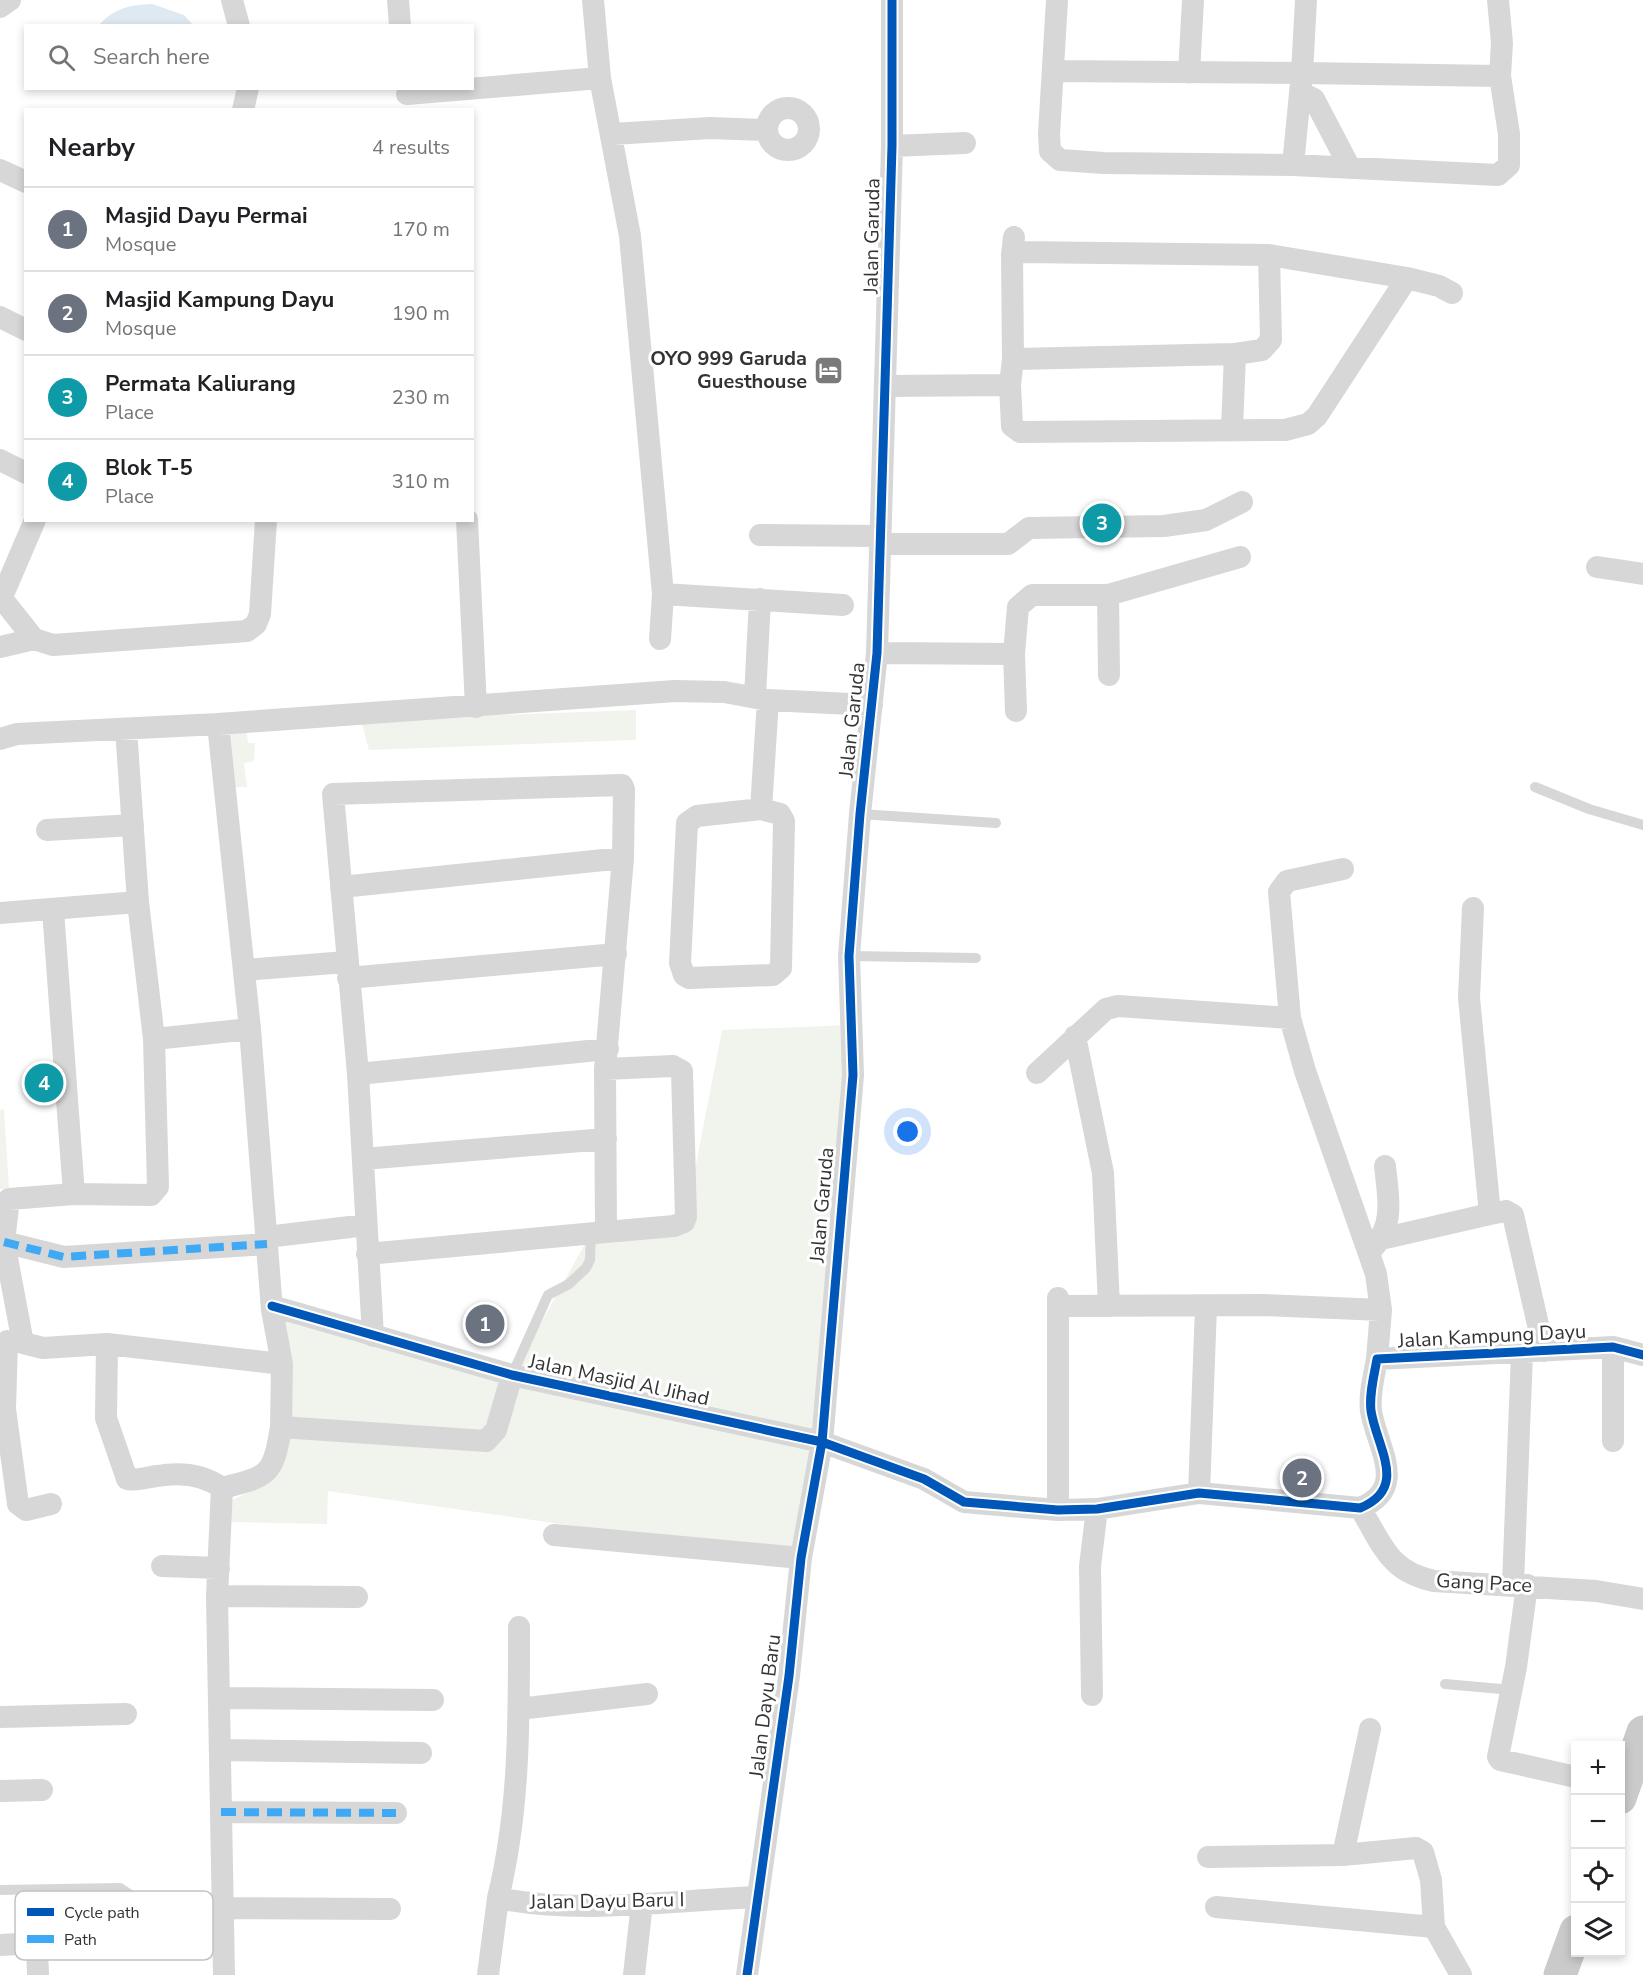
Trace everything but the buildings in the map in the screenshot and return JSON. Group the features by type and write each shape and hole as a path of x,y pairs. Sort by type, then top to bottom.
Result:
{"main road":[{"path":"1625,1783 1643,1732"},
{"path":"1568,1974 1571,1956"}],"street":[{"path":"0,7 10,0"},
{"path":"232,0 238,24"},
{"path":"398,0 400,24"},
{"path":"593,0 600,78 613,134 630,236 663,594 660,639"},
{"name":"Jalan Garuda","path":"822,1442 853,1075 849,956 860,814 877,653 892,146 892,0"},
{"path":"1057,0 1049,134 1050,151 1060,160 1104,164 1349,166 1503,173 1509,165 1509,134 1500,76 1502,44 1491,0"},
{"path":"1189,73 1193,0"},
{"path":"1293,165 1306,0"},
{"path":"1054,71 1189,73 1301,83 1500,76"},
{"path":"408,97 600,78"},
{"path":"1301,83 1314,99 1349,166"},
{"path":"243,108 248,90"},
{"path":"613,134 710,128 766,130"},
{"path":"892,146 965,143"},
{"path":"0,170 24,181"},
{"path":"1407,278 1317,416 1308,424 1285,430 1020,432 1012,426 1010,384 1013,359 1013,246 1020,252 1269,255 1407,278 1434,284 1452,293"},
{"path":"1013,359 1235,354 1262,350 1270,345 1269,255"},
{"path":"0,317 24,329"},
{"path":"1232,429 1235,354"},
{"path":"886,386 1010,384"},
{"path":"0,460 24,472"},
{"path":"760,535 1008,544 1029,528 1164,526 1206,520 1242,502"},
{"path":"34,522 1,597 34,639"},
{"path":"0,647 34,639 53,645 252,628 260,614 266,522"},
{"path":"467,522 476,707"},
{"path":"1016,711 1014,654 1018,607 1027,597 1032,595 1108,595 1240,557"},
{"path":"1597,567 1643,574"},
{"path":"663,594 843,605"},
{"path":"1108,595 1109,675"},
{"path":"760,599 761,809"},
{"path":"877,653 1014,654"},
{"path":"0,739 17,734 218,724 675,691 724,692 761,698 872,705"},
{"path":"218,724 250,1029 272,1306 282,1364 281,1427 276,1454 269,1470 260,1477 222,1488"},
{"path":"51,1504 26,1510 18,1504 5,1409 10,1341 4,1200 74,1194 151,1194 156,1190 154,1039 138,902 126,729"},
{"path":"373,1336 358,1074 333,794 619,784 624,789 623,858 607,1059 606,1139 598,1232"},
{"path":"761,809 780,814 784,821 781,968 773,975 689,978 684,975 680,963 687,824 697,816 761,809"},
{"path":"47,830 133,825"},
{"path":"341,887 623,858"},
{"path":"1343,869 1293,879 1281,888 1290,1018 1305,1071 1376,1245 1376,1274 1381,1310 1377,1359"},
{"path":"0,913 138,902"},
{"path":"1473,908 1469,998 1490,1214"},
{"path":"53,910 74,1194"},
{"path":"244,970 347,970 616,954"},
{"path":"1037,1073 1106,1009 1118,1006 1290,1018"},
{"path":"154,1039 250,1029"},
{"path":"1075,1036 1103,1173 1109,1306"},
{"path":"358,1074 607,1059 673,1066 682,1071 686,1216 684,1222 674,1226 368,1254"},
{"path":"363,1159 606,1139"},
{"path":"1376,1245 1389,1214 1385,1166"},
{"path":"1376,1245 1490,1214 1506,1211 1513,1215 1544,1351"},
{"path":"4,1242 64,1257 267,1241 366,1225"},
{"path":"1058,1510 1058,1302 1109,1306 1263,1305 1381,1310"},
{"name":"Jalan Masjid Al Jihad","path":"272,1306 512,1375 822,1442"},
{"path":"1199,1492 1206,1306"},
{"path":"10,1341 43,1348 107,1344 282,1364"},
{"path":"107,1344 106,1418 128,1479 193,1475 212,1480 222,1488"},
{"path":"1613,1347 1613,1441"},
{"name":"Jalan Kampung Dayu","path":"1360,1508 1382,1495 1388,1479 1371,1410 1377,1359 1613,1347 1643,1356"},
{"path":"1522,1353 1520,1585 1512,1690 1498,1753 1500,1760 1571,1776"},
{"path":"281,1427 486,1441 496,1430 512,1375"},
{"path":"822,1442 924,1479 963,1502 1058,1510 1097,1509 1199,1492 1360,1508"},
{"name":"Jalan Dayu Baru","path":"747,1975 789,1676 801,1558 822,1442"},
{"path":"222,1488 217,1596 225,1975"},
{"name":"Gang Pace","path":"1360,1508 1390,1558 1406,1573 1434,1581 1596,1591 1643,1599"},
{"path":"1092,1695 1090,1566 1097,1509"},
{"path":"554,1535 801,1558"},
{"path":"162,1566 219,1568"},
{"path":"217,1596 357,1597"},
{"path":"488,1975 498,1898 509,1856 515,1811 519,1627"},
{"path":"519,1709 647,1694"},
{"path":"219,1698 433,1700"},
{"path":"0,1717 126,1714"},
{"path":"1343,1855 1370,1730"},
{"path":"220,1750 421,1753"},
{"path":"0,1791 42,1790"},
{"path":"221,1812 396,1813"},
{"path":"1208,1857 1343,1855 1420,1849 1425,1856 1431,1881 1434,1927 1461,1975"},
{"name":"Jalan Dayu Baru I","path":"498,1898 532,1905 642,1903 758,1897"},
{"path":"634,1975 642,1903"},
{"path":"223,1904 390,1909"},
{"path":"1216,1908 1434,1927"},
{"path":"0,1945 15,1941"},
{"path":"37,1960 38,1973"}],"lane":[{"path":"1535,787 1589,809 1643,825"},
{"path":"860,814 996,823"},
{"path":"849,956 976,958"},
{"path":"512,1375 548,1295 569,1284 586,1268 598,1232"},
{"path":"1445,1684 1512,1690"},
{"path":"0,1890 120,1888 124,1891"},
{"path":"213,1904 223,1904"}],"shaded area":[{"path":"152,4 184,15 192,24 100,24 117,11 137,5"},
{"path":"636,710 636,740 369,750 361,720"},
{"path":"246,725 248,743 255,743 254,761 244,763 247,787 230,787 221,726"},
{"path":"851,1025 801,1558 328,1491 327,1524 229,1522 230,1501 269,1483 275,1310 516,1368 591,1233 686,1216 722,1030"},
{"path":"4,1109 9,1189 0,1189 0,1110"}],"marked path":[{"path":"4,1242 64,1257 267,1244"},
{"path":"221,1812 396,1813"}],"cycle path":[{"path":"747,1975 789,1676 801,1558 822,1442 853,1075 849,956 860,814 877,653 892,146 892,0"},
{"path":"272,1306 512,1375 822,1442 924,1479 964,1502 1058,1510 1097,1509 1199,1493 1360,1508 1375,1500 1383,1490 1387,1478 1383,1453 1371,1411 1371,1392 1377,1359 1613,1347 1643,1355"}],"place":[{"name":"OYO 999 Garuda Guesthouse","path":"828,370"},
{"name":"Permata Kaliurang","path":"1102,523"},
{"name":"Blok T-5","path":"44,1083"},
{"name":"Masjid Dayu Permai","path":"485,1324"},
{"name":"Masjid Kampung Dayu","path":"1302,1478"}]}
